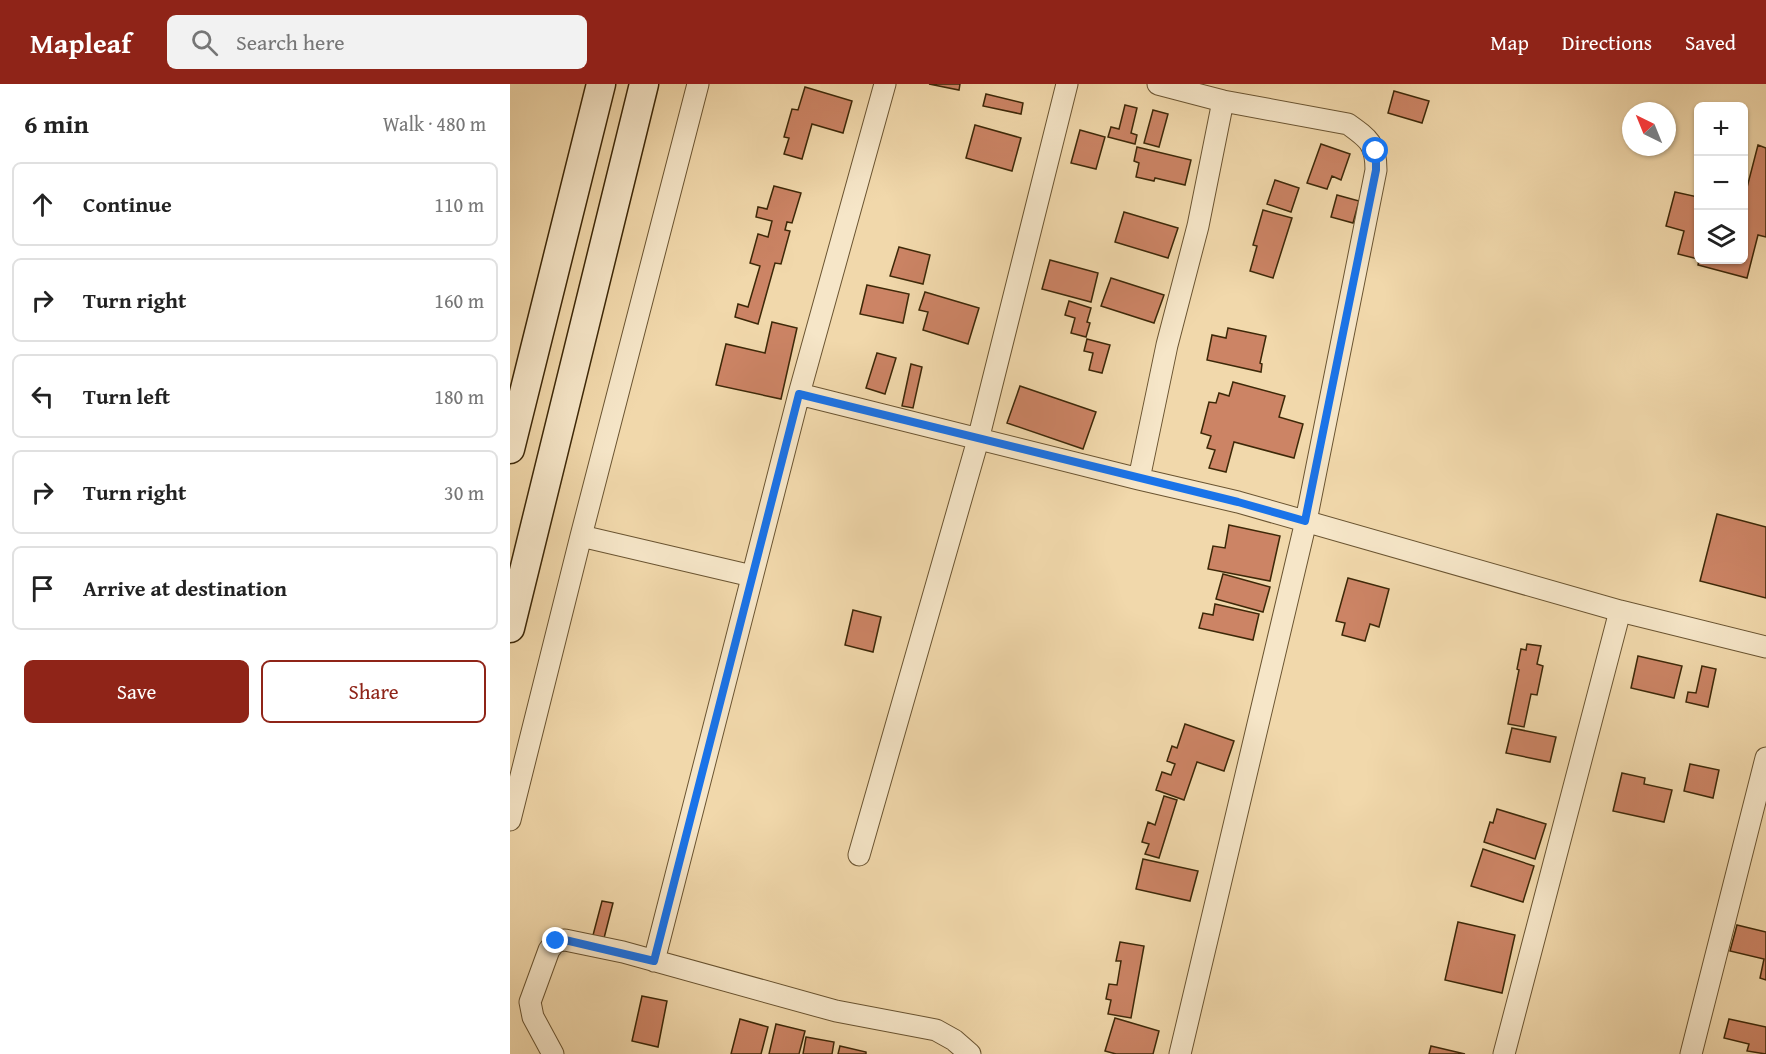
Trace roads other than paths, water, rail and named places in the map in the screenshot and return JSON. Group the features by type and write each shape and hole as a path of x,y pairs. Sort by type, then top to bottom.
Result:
{"street":[{"path":"510,449 601,84"},
{"path":"510,628 644,84"},
{"path":"510,820 580,536 698,84"},
{"path":"654,961 799,394 885,84"},
{"path":"860,855 978,440 1067,84"},
{"path":"1158,84 1222,101 1348,124 1365,136 1376,151 1376,170 1305,521 1180,1054"},
{"path":"1139,479 1167,345 1197,226 1222,101"},
{"path":"799,394 978,440 1238,502 1620,611 1766,647"},
{"path":"580,536 752,576"},
{"path":"1504,1054 1620,611"},
{"path":"1691,1054 1766,758"},
{"path":"553,1054 533,1017 530,1002 549,950 556,941 565,940 654,961 836,1011 936,1029 954,1040 970,1054"}]}
